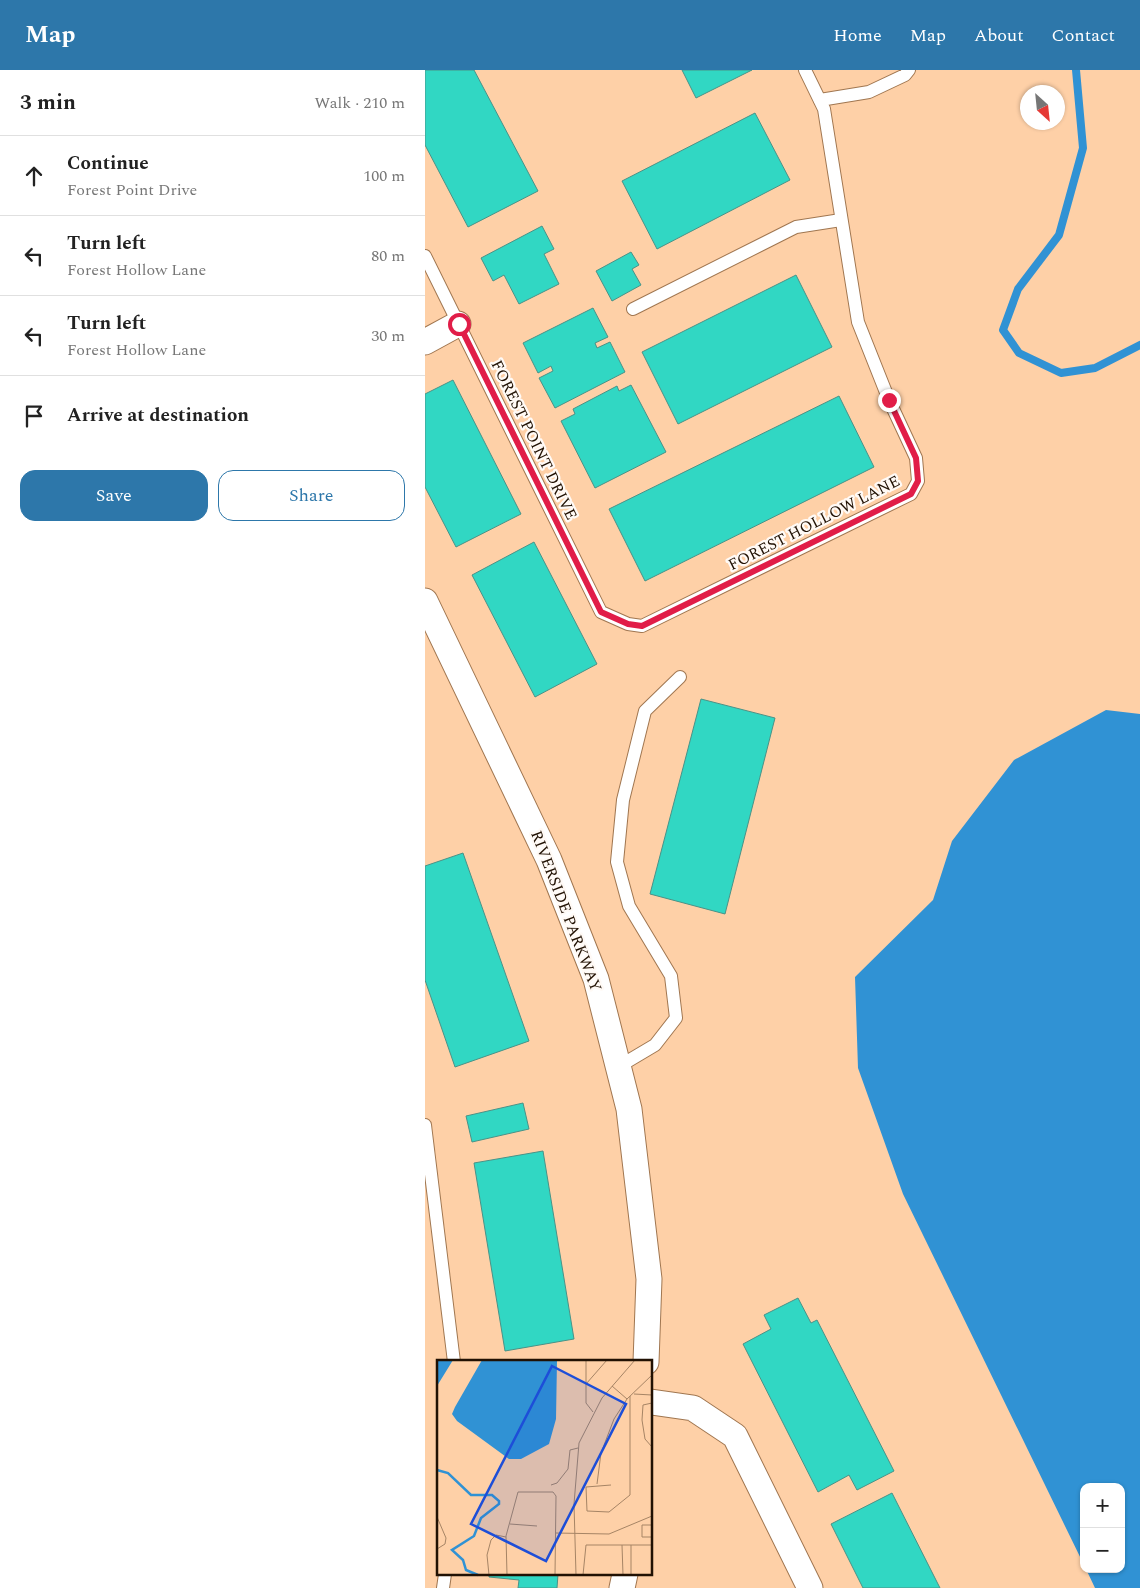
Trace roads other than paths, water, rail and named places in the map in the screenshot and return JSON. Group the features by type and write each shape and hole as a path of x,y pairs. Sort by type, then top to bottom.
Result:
{"street":[{"path":"425,342 459,324"},
{"name":"RIVERSIDE PARKWAY","path":"425,601 549,860 595,979 629,1109 649,1280 646,1360"},
{"path":"653,1402 693,1408 735,1436 810,1588"}],"lane":[{"name":"FOREST HOLLOW LANE","path":"628,624 642,626 751,574 911,494 918,481 916,458 889,400 858,322 824,110 805,70"},
{"path":"820,100 869,92 905,75 909,70"},
{"path":"633,309 796,227 841,220"},
{"name":"FOREST POINT DRIVE","path":"425,256 601,612 628,624"},
{"path":"618,1067 655,1045 676,1018 671,976 629,906 617,862 623,800 645,711 680,677"},
{"path":"425,1125 454,1360"}],"water":[{"path":"1106,710 1140,714 1140,1588 1095,1588 1088,1573 1125,1573 1125,1483 1080,1483 1080,1557 903,1194 858,1068 855,977 933,900 952,841 1014,760"}],"waterway":[{"path":"1076,70 1083,148 1059,235 1018,289 1003,330 1019,353 1061,373 1095,368 1140,345"}]}
